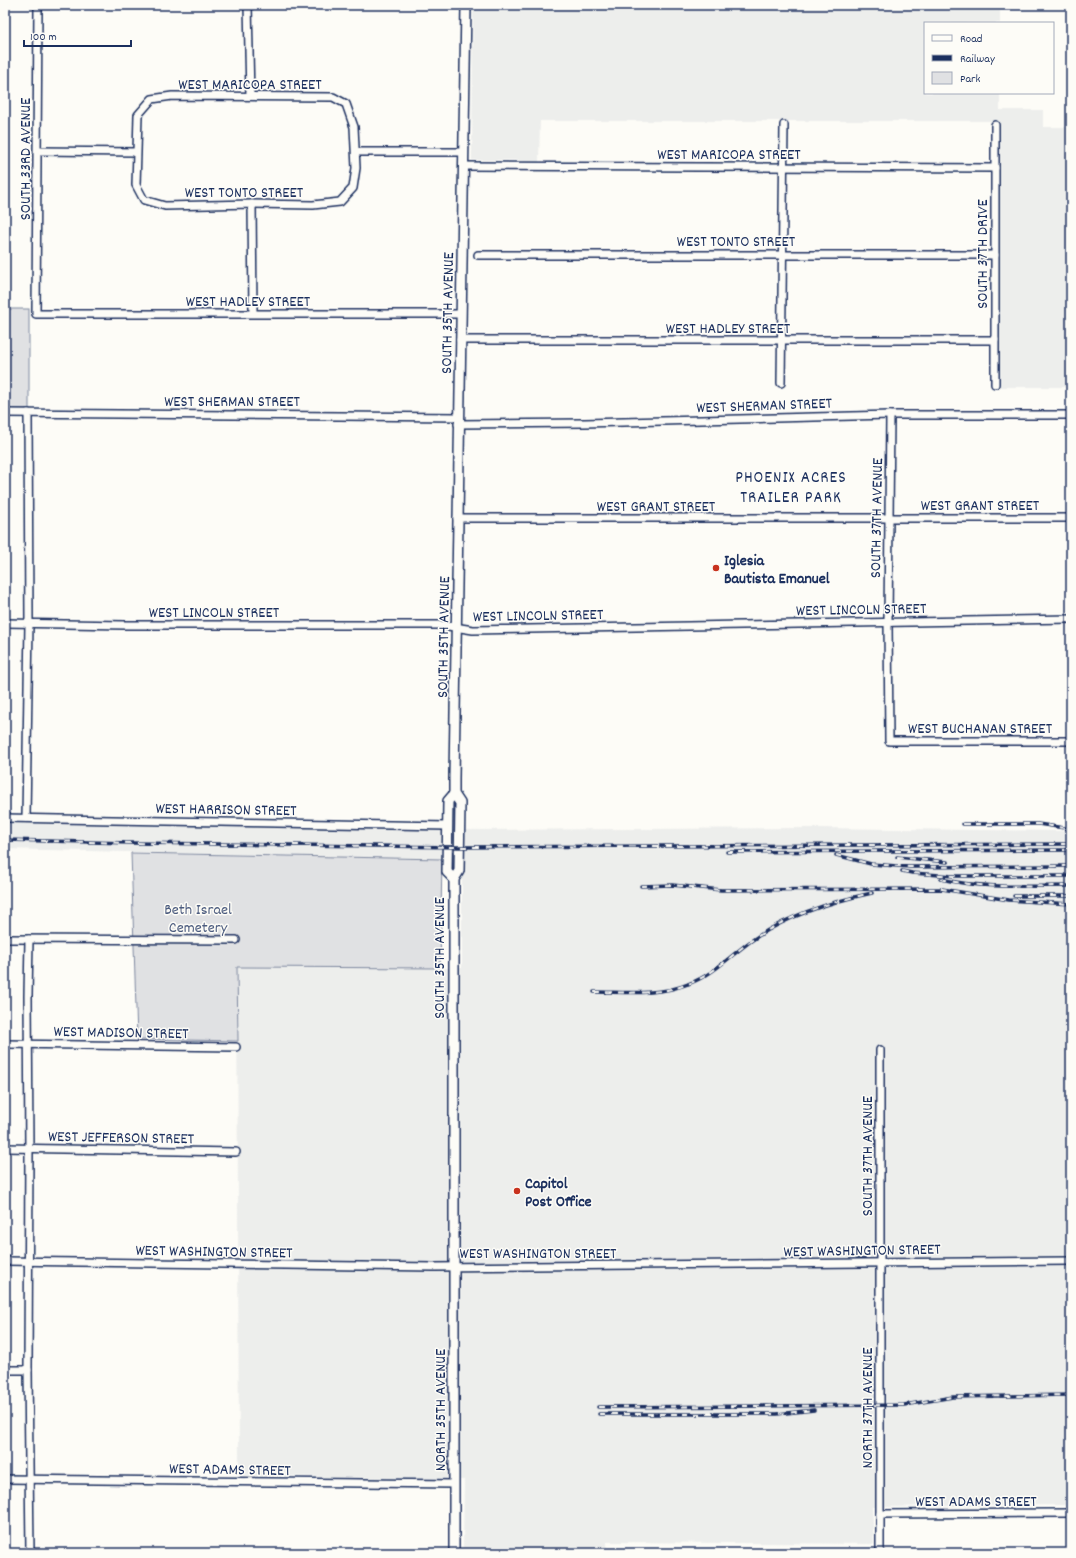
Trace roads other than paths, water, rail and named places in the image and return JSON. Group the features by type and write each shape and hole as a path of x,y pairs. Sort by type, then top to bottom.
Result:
{"main road":[{"name":"SOUTH 35TH AVENUE","path":"453,1267 454,879 459,872 460,803 454,794 466,5"},
{"path":"454,794 448,801 447,826 447,872 454,879"},
{"name":"NORTH 35TH AVENUE","path":"453,1267 454,1553"}],"street":[{"name":"SOUTH 33RD AVENUE","path":"36,314 38,5"},
{"path":"248,5 250,96"},
{"name":"WEST MARICOPA STREET","path":"137,152 138,115 152,99 172,96 332,97 346,104 354,127 356,152"},
{"path":"781,383 784,125"},
{"name":"SOUTH 37TH DRIVE","path":"995,125 995,384"},
{"path":"38,151 137,152"},
{"name":"WEST TONTO STREET","path":"137,152 136,185 144,200 165,206 252,204 313,205 340,202 353,188 356,168 356,152"},
{"path":"356,152 463,152"},
{"name":"WEST MARICOPA STREET","path":"463,166 995,168"},
{"path":"252,204 253,313"},
{"name":"WEST TONTO STREET","path":"478,255 995,255"},
{"name":"WEST HADLEY STREET","path":"36,314 461,314"},
{"name":"WEST HADLEY STREET","path":"460,340 995,340"},
{"name":"WEST SHERMAN STREET","path":"5,413 632,422 890,415 1071,415"},
{"path":"26,818 29,623 28,413"},
{"name":"SOUTH 37TH AVENUE","path":"889,741 888,621 890,415"},
{"name":"WEST GRANT STREET","path":"457,518 1071,518"},
{"name":"WEST LINCOLN STREET","path":"5,623 125,625 442,625 473,630 888,621 1071,619"},
{"name":"WEST BUCHANAN STREET","path":"889,741 1071,741"},
{"name":"WEST HARRISON STREET","path":"5,818 447,826"},
{"path":"5,939 236,940"},
{"path":"29,939 28,1370 30,1553"},
{"name":"WEST MADISON STREET","path":"5,1044 236,1047"},
{"name":"SOUTH 37TH AVENUE","path":"880,1050 881,1263"},
{"name":"WEST JEFFERSON STREET","path":"5,1148 236,1152"},
{"name":"WEST WASHINGTON STREET","path":"5,1261 453,1267 1071,1261"},
{"name":"NORTH 37TH AVENUE","path":"880,1553 881,1263"},
{"path":"5,1370 28,1370"},
{"name":"WEST ADAMS STREET","path":"5,1479 454,1484"},
{"name":"WEST ADAMS STREET","path":"880,1514 1071,1514"}],"railway":[{"path":"963,824 1038,824 1071,829"},
{"path":"5,840 459,847 1071,844"},
{"path":"727,852 1071,850"},
{"path":"836,855 871,864 910,867 1071,866"},
{"path":"897,857 947,862"},
{"path":"902,871 954,876 1071,876"},
{"path":"941,879 990,886 1071,886"},
{"path":"641,886 672,885 721,890 942,889 1009,900 1071,904"},
{"path":"594,992 654,992 677,988 705,976 764,932 793,917 840,901 872,893"},
{"path":"1014,896 1071,896"},
{"path":"598,1407 904,1405 953,1397 1071,1395"},
{"path":"599,1414 777,1414 814,1410"}],"place":[{"name":"Iglesia Bautista Emanuel","path":"716,568"},
{"name":"Capitol Post Office","path":"517,1191"}],"district":[{"name":"PHOENIX ACRES TRAILER PARK","path":"791,486"}],"park label":[{"name":"Beth Israel Cemetery","path":"198,917"}]}
